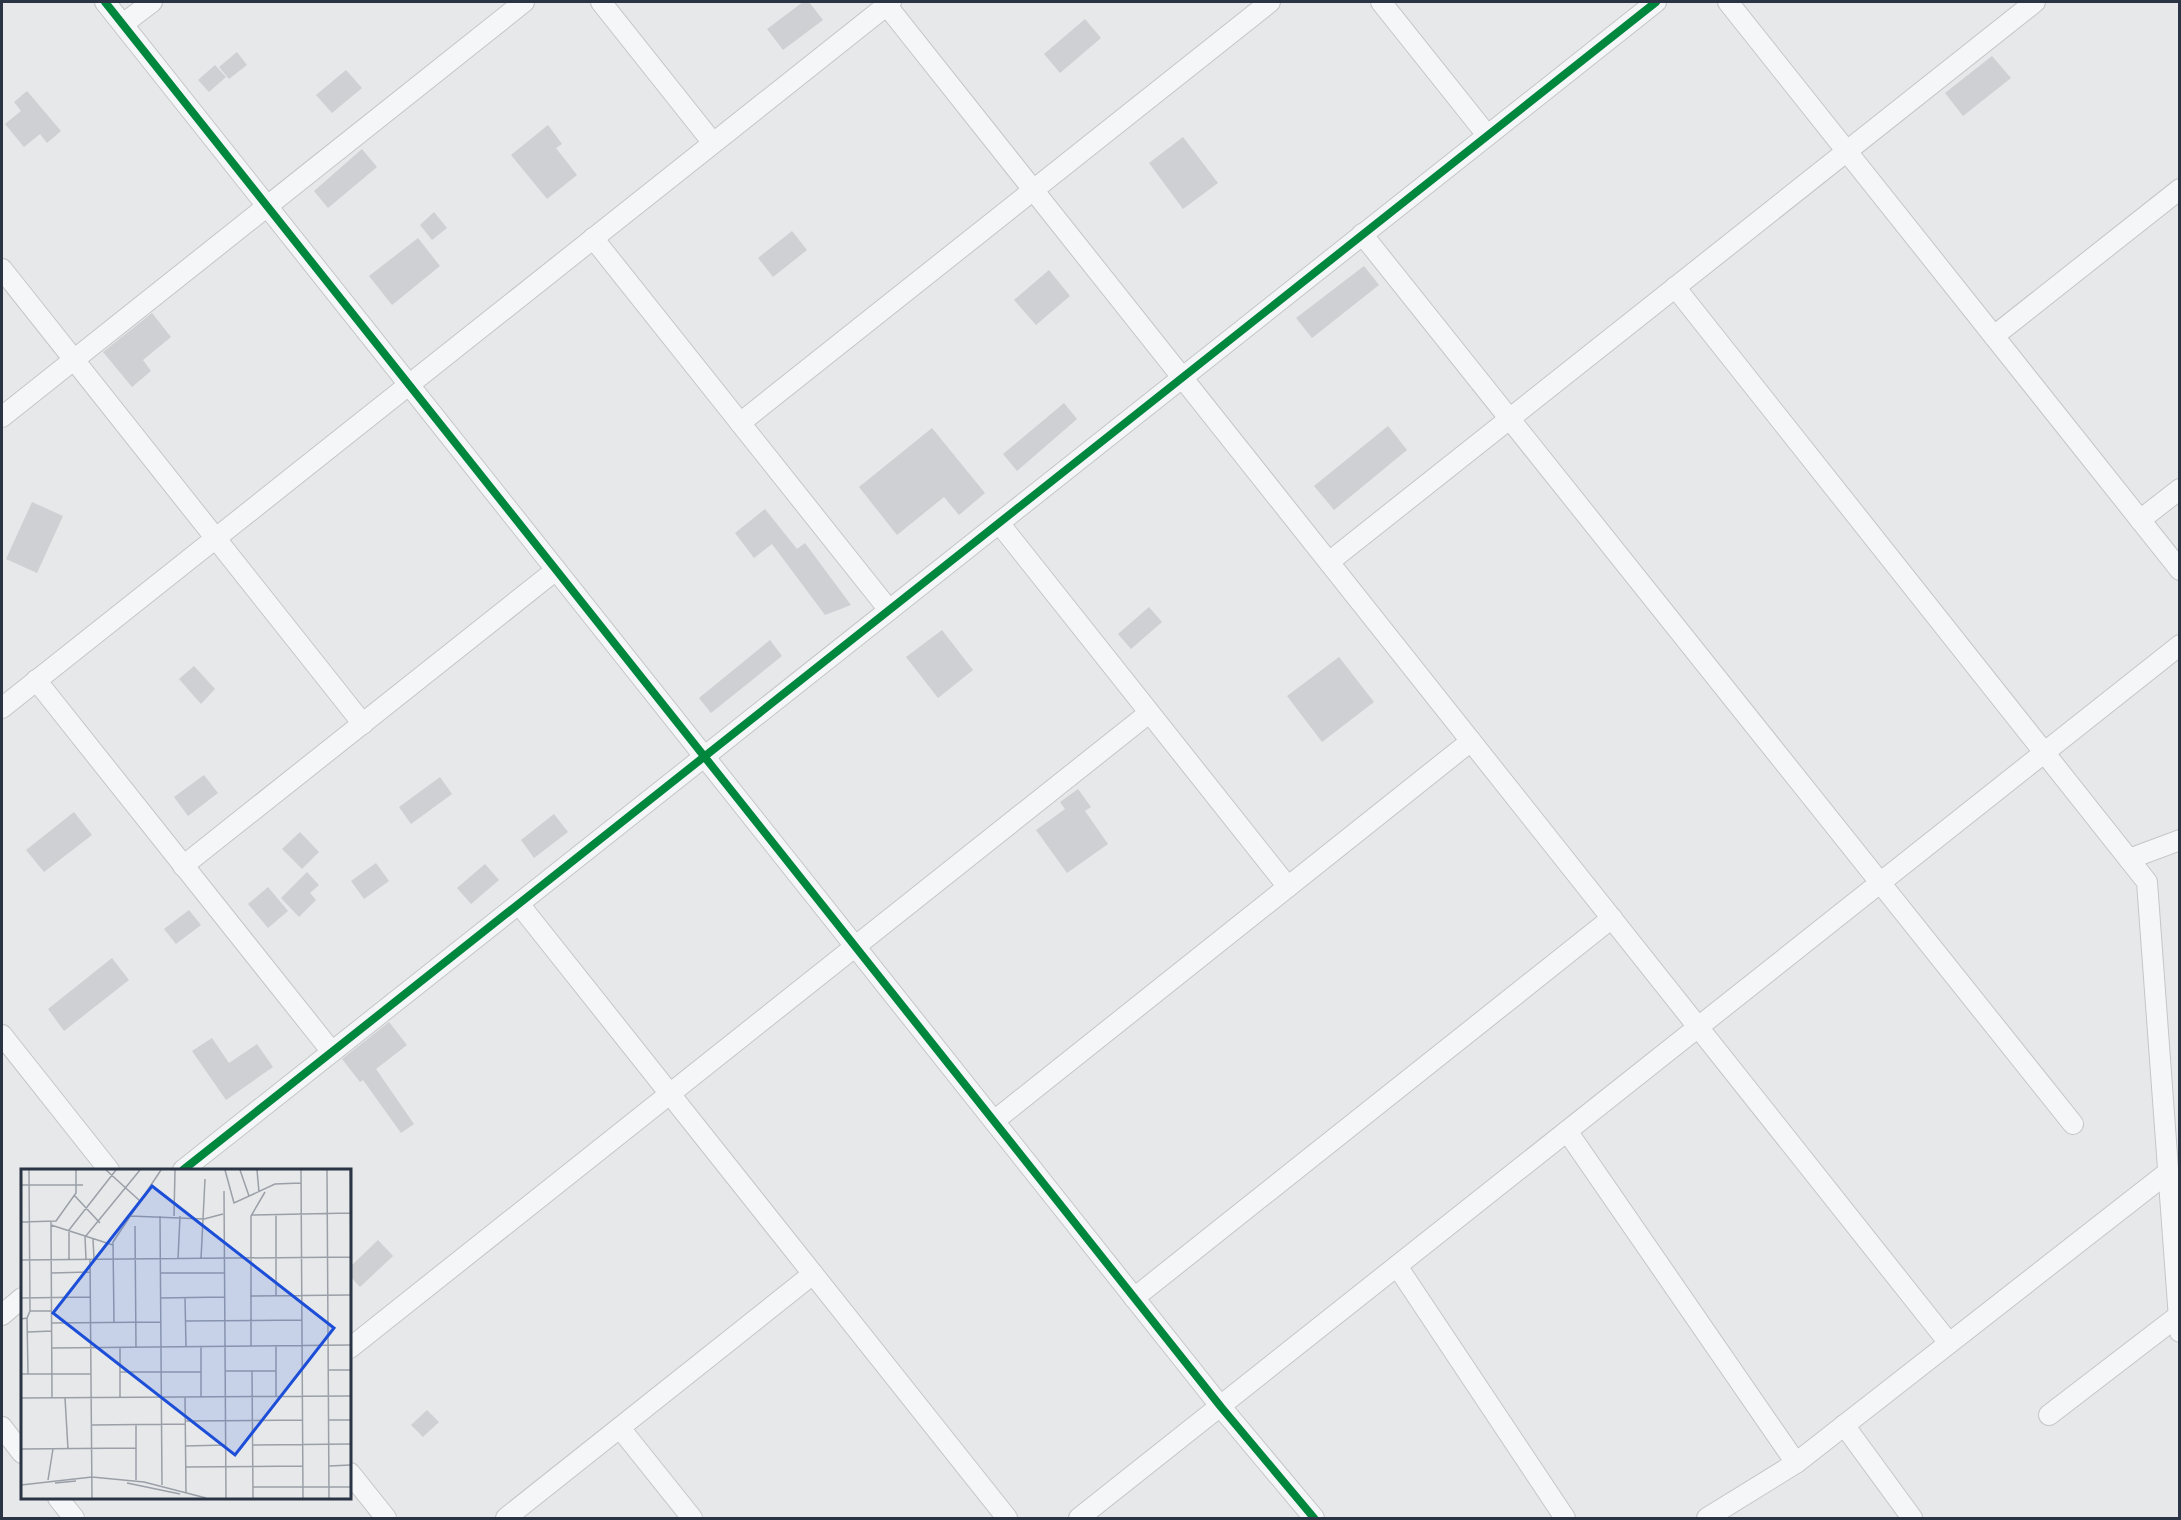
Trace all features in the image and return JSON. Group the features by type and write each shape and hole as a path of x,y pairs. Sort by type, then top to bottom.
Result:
{"street":[{"path":"105,2 1134,1298 1314,1518"},
{"path":"123,24 152,2"},
{"path":"2,417 525,2"},
{"path":"601,2 713,143"},
{"path":"740,423 1270,2"},
{"path":"1381,2 1487,135"},
{"path":"184,1169 1656,2"},
{"path":"1728,2 2180,570"},
{"path":"1329,562 2035,2"},
{"path":"2,708 887,3 1949,1343"},
{"path":"1994,336 2180,189"},
{"path":"1362,234 2073,1124"},
{"path":"593,238 889,610"},
{"path":"2,269 363,724"},
{"path":"1675,287 2147,882 2179,1324 2049,1415"},
{"path":"2140,520 2180,489"},
{"path":"999,523 1288,887"},
{"path":"183,866 556,570"},
{"path":"1079,1518 2180,645"},
{"path":"36,680 332,1052"},
{"path":"351,1347 1149,713"},
{"path":"994,1121 1472,741"},
{"path":"2129,859 2180,840"},
{"path":"519,904 1007,1518"},
{"path":"1134,1298 1612,918"},
{"path":"2,1035 108,1169"},
{"path":"1567,1131 1796,1463"},
{"path":"1707,1518 1796,1463 2167,1173"},
{"path":"1397,1266 1565,1518"},
{"path":"506,1518 813,1274"},
{"path":"2,1315 21,1299"},
{"path":"1844,1425 1912,1518"},
{"path":"2,1427 21,1452"},
{"path":"620,1428 692,1518"},
{"path":"351,1474 386,1518"},
{"path":"60,1499 74,1518"}],"building":[{"path":"803,2 809,2 823,20 783,50 767,29"},
{"path":"1085,19 1101,38 1060,73 1044,54"},
{"path":"237,52 247,65 229,79 219,67"},
{"path":"1992,56 2011,78 1963,116 1945,93"},
{"path":"215,65 226,77 209,92 198,80"},
{"path":"346,70 362,88 332,113 316,95"},
{"path":"27,91 61,131 47,143 40,134 24,147 5,124 21,111 14,102"},
{"path":"548,125 562,144 556,148 577,175 547,199 511,155"},
{"path":"1183,137 1218,183 1183,209 1149,163"},
{"path":"362,149 377,167 328,208 314,191"},
{"path":"434,212 447,228 432,240 420,225"},
{"path":"792,231 807,250 773,277 758,258"},
{"path":"418,238 440,266 392,305 369,276"},
{"path":"1364,266 1379,285 1312,338 1296,318"},
{"path":"1049,270 1070,296 1036,325 1014,300"},
{"path":"152,313 171,337 143,360 151,371 132,387 103,352"},
{"path":"1064,403 1077,419 1017,471 1003,454"},
{"path":"1388,426 1407,450 1334,510 1314,486"},
{"path":"932,428 985,493 959,515 944,497 897,535 859,487"},
{"path":"32,502 63,516 37,573 6,559"},
{"path":"765,509 797,549 805,543 851,605 825,615 772,544 754,558 735,533"},
{"path":"1149,607 1162,622 1131,649 1118,634"},
{"path":"942,630 973,670 938,698 906,657"},
{"path":"770,640 782,656 711,713 699,698"},
{"path":"1339,657 1374,702 1322,742 1287,696"},
{"path":"194,666 215,689 201,704 179,679"},
{"path":"204,775 218,793 188,816 174,797"},
{"path":"440,777 452,794 411,824 399,807"},
{"path":"1078,789 1091,807 1085,811 1108,844 1067,873 1036,830 1065,809 1060,802"},
{"path":"74,812 92,835 44,872 26,850"},
{"path":"554,814 568,832 534,858 521,840"},
{"path":"300,832 319,852 302,869 282,849"},
{"path":"376,863 389,881 364,899 351,881"},
{"path":"485,864 499,880 471,904 457,888"},
{"path":"307,872 319,885 310,893 316,900 299,917 281,898"},
{"path":"268,887 288,911 268,928 248,904"},
{"path":"189,910 201,925 176,944 164,929"},
{"path":"112,958 129,980 64,1031 48,1009"},
{"path":"389,1022 407,1045 376,1069 414,1124 401,1133 363,1080 360,1082 342,1059"},
{"path":"212,1038 229,1063 257,1044 273,1067 226,1100 192,1051"},
{"path":"378,1240 393,1256 360,1287 351,1277 351,1266"},
{"path":"427,1410 439,1422 423,1437 411,1425"}],"cycle path":[{"path":"105,2 1221,1407 1314,1518"},
{"path":"184,1169 1656,2"}]}
